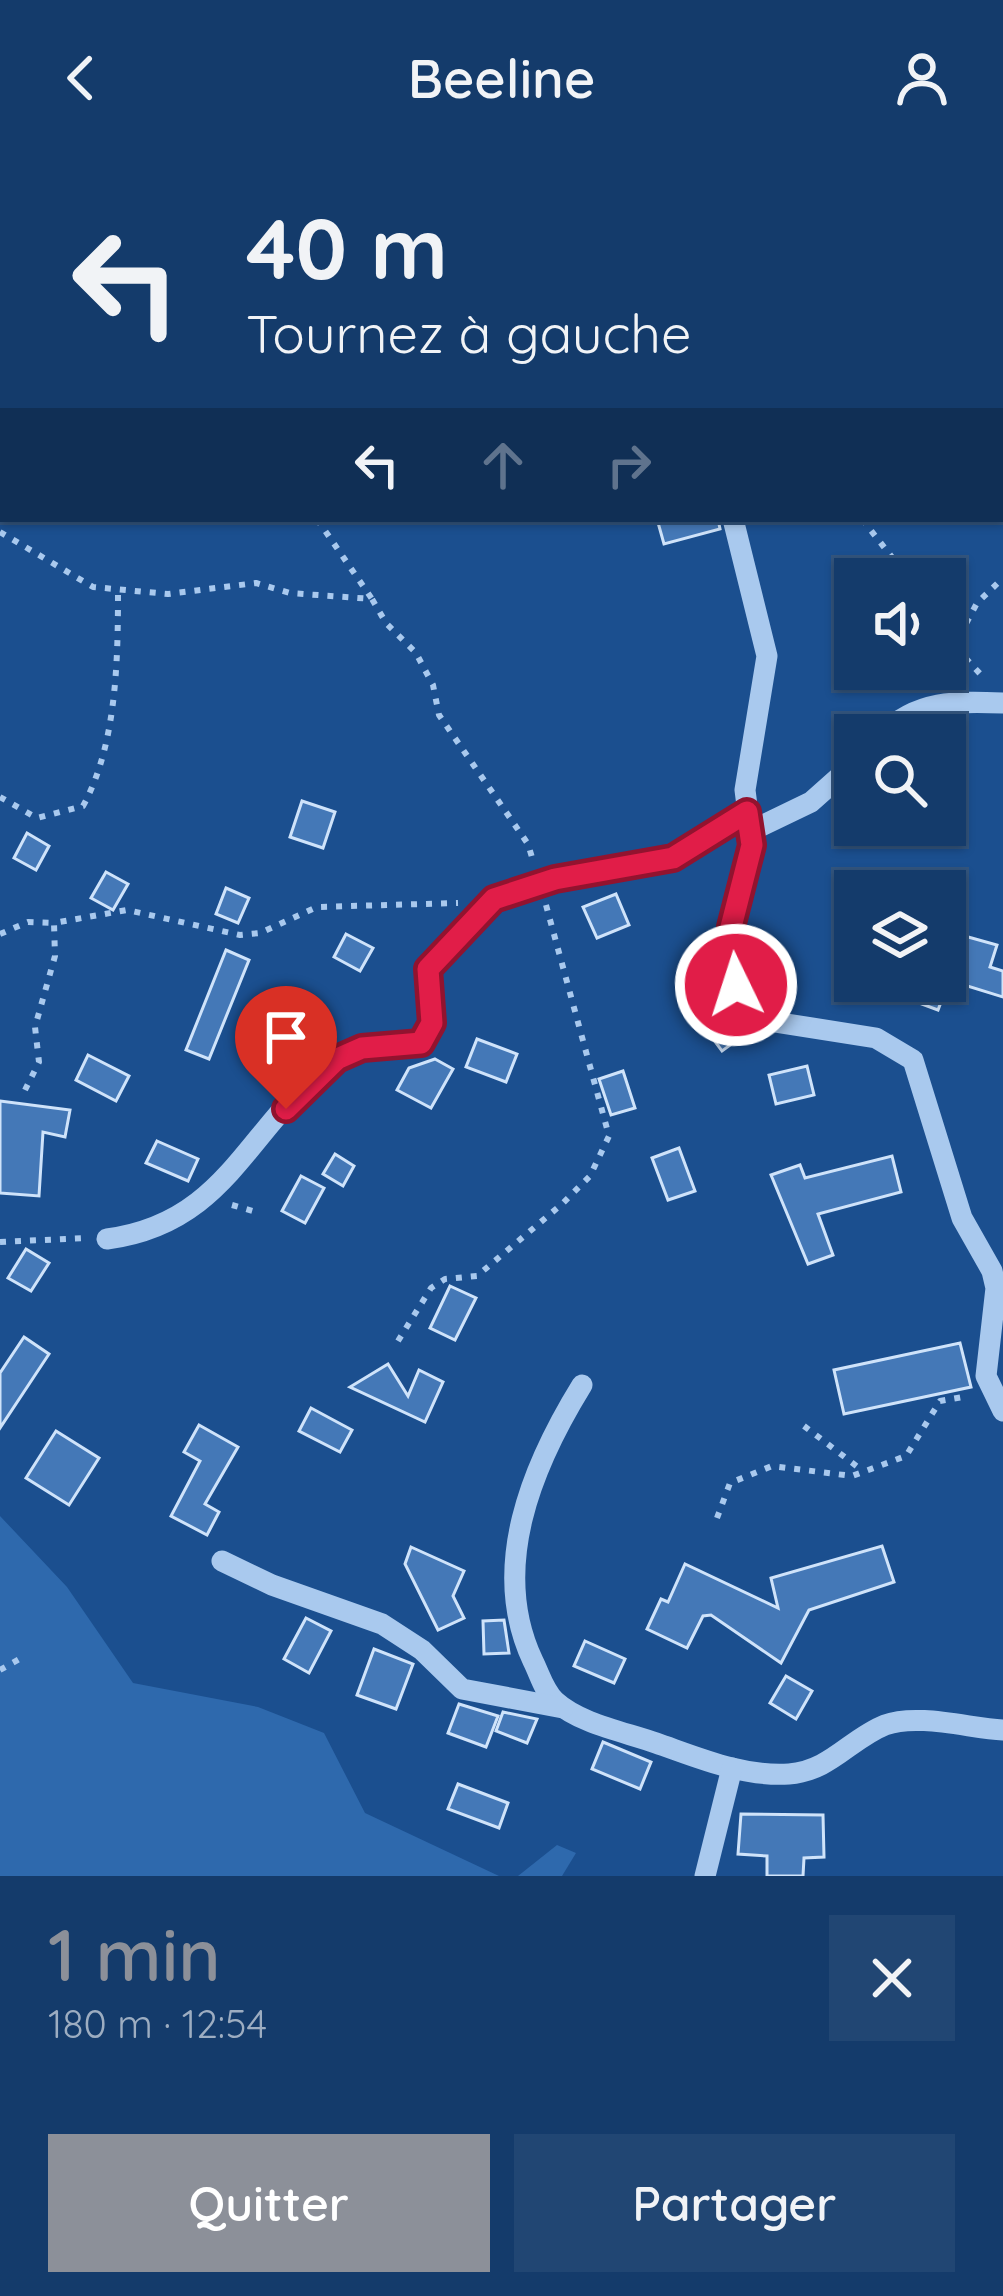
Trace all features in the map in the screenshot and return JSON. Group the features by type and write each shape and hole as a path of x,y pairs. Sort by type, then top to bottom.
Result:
{"street":[{"path":"734,522 767,656 746,776 750,821 731,927 736,985 743,1000 768,1021 876,1038 913,1060 962,1217 992,1271 996,1288 985,1352 998,1401"},
{"path":"916,714 932,704 1003,703"},
{"path":"107,1239 148,1231 193,1208 221,1186 305,1086 337,1059 362,1048 421,1043 432,1023 428,969 485,904 540,884 673,858 750,821 812,802 834,782"},
{"path":"564,1708 547,1691 528,1651 515,1558 535,1474 582,1385"},
{"path":"222,1561 272,1586 382,1624 422,1650 462,1689 564,1708 732,1768 800,1773 831,1762 876,1730 899,1721 1003,1730"},
{"path":"705,1876 732,1768"}],"path":[{"path":"319,522 386,623 416,653 433,686 439,715 528,844 609,1136 590,1176 562,1204 478,1276 445,1279 431,1288 398,1341"},
{"path":"864,522 893,558"},
{"path":"0,532 93,587 168,594 256,584 372,599"},
{"path":"0,548 8,539"},
{"path":"966,623 977,603 1003,578"},
{"path":"0,797 37,818 83,806 98,777 110,713 118,589"},
{"path":"966,659 989,683"},
{"path":"0,934 28,922 54,923 127,910 241,935 260,933 317,907 485,904"},
{"path":"25,1090 39,1062 34,1027 55,956 54,923"},
{"path":"0,1242 107,1239"},
{"path":"717,1518 730,1483 772,1466 852,1475 907,1456 940,1401 998,1401"},
{"path":"804,1426 863,1471"},
{"path":"0,1670 23,1657"}],"shaded area":[{"path":"0,1516 67,1587 133,1683 258,1707 324,1733 365,1813 499,1876 0,1876"},
{"path":"557,1845 576,1853 562,1876 518,1876"}],"building":[{"path":"658,522 719,522 720,529 664,544"},
{"path":"302,801 335,812 323,848 290,837"},
{"path":"27,833 49,846 36,870 14,858"},
{"path":"106,872 128,884 113,910 91,898"},
{"path":"226,888 249,898 238,923 216,914"},
{"path":"616,894 629,925 597,938 583,907"},
{"path":"346,934 373,948 360,971 334,957"},
{"path":"966,936 997,945 990,967 1003,971 1003,997 966,986"},
{"path":"226,950 249,960 209,1059 186,1050"},
{"path":"916,1002 941,1002 938,1010"},
{"path":"720,1011 740,1038 722,1051 702,1024"},
{"path":"477,1039 517,1054 506,1082 466,1067"},
{"path":"88,1055 129,1076 116,1101 76,1080"},
{"path":"435,1059 453,1069 431,1108 397,1090 409,1068"},
{"path":"807,1066 814,1095 776,1104 769,1075"},
{"path":"623,1071 635,1108 611,1115 599,1079"},
{"path":"0,1101 70,1110 65,1137 43,1132 39,1196 0,1193"},
{"path":"157,1141 198,1159 188,1181 146,1163"},
{"path":"679,1148 695,1191 668,1200 652,1158"},
{"path":"335,1154 354,1166 343,1186 323,1174"},
{"path":"892,1156 901,1192 818,1214 833,1255 808,1264 771,1175 800,1165 805,1178"},
{"path":"301,1176 324,1188 305,1223 282,1211"},
{"path":"26,1249 49,1263 31,1291 8,1278"},
{"path":"450,1286 476,1298 455,1340 430,1328"},
{"path":"24,1337 49,1354 0,1428 0,1373"},
{"path":"960,1343 971,1387 844,1414 834,1370"},
{"path":"388,1364 408,1396 419,1370 443,1382 425,1422 350,1387"},
{"path":"311,1408 352,1430 340,1452 299,1431"},
{"path":"199,1425 238,1447 205,1504 219,1512 207,1535 171,1516 200,1461 184,1452"},
{"path":"56,1431 99,1458 69,1505 26,1478"},
{"path":"882,1546 894,1582 809,1610 781,1663 711,1615 703,1616 687,1648 647,1629 661,1599 668,1602 685,1564 778,1608 771,1578"},
{"path":"411,1547 464,1571 453,1596 464,1618 438,1630 405,1564"},
{"path":"306,1618 331,1631 309,1673 284,1659"},
{"path":"504,1620 509,1653 484,1654 483,1621"},
{"path":"585,1641 625,1659 614,1683 574,1666"},
{"path":"374,1649 413,1664 396,1709 357,1695"},
{"path":"786,1676 812,1691 796,1719 770,1703"},
{"path":"459,1704 498,1716 486,1747 448,1733"},
{"path":"503,1712 537,1719 527,1743 496,1731"},
{"path":"603,1742 651,1762 640,1789 592,1769"},
{"path":"458,1784 508,1803 499,1828 448,1809"},
{"path":"741,1814 823,1815 824,1857 804,1858 803,1876 767,1876 767,1856 738,1854"}],"route":[{"path":"286,1109 337,1059 362,1048 411,1048 421,1043 433,1014 425,984 428,969 485,904 555,879 673,858 747,812 752,845 731,927 736,985"}]}
